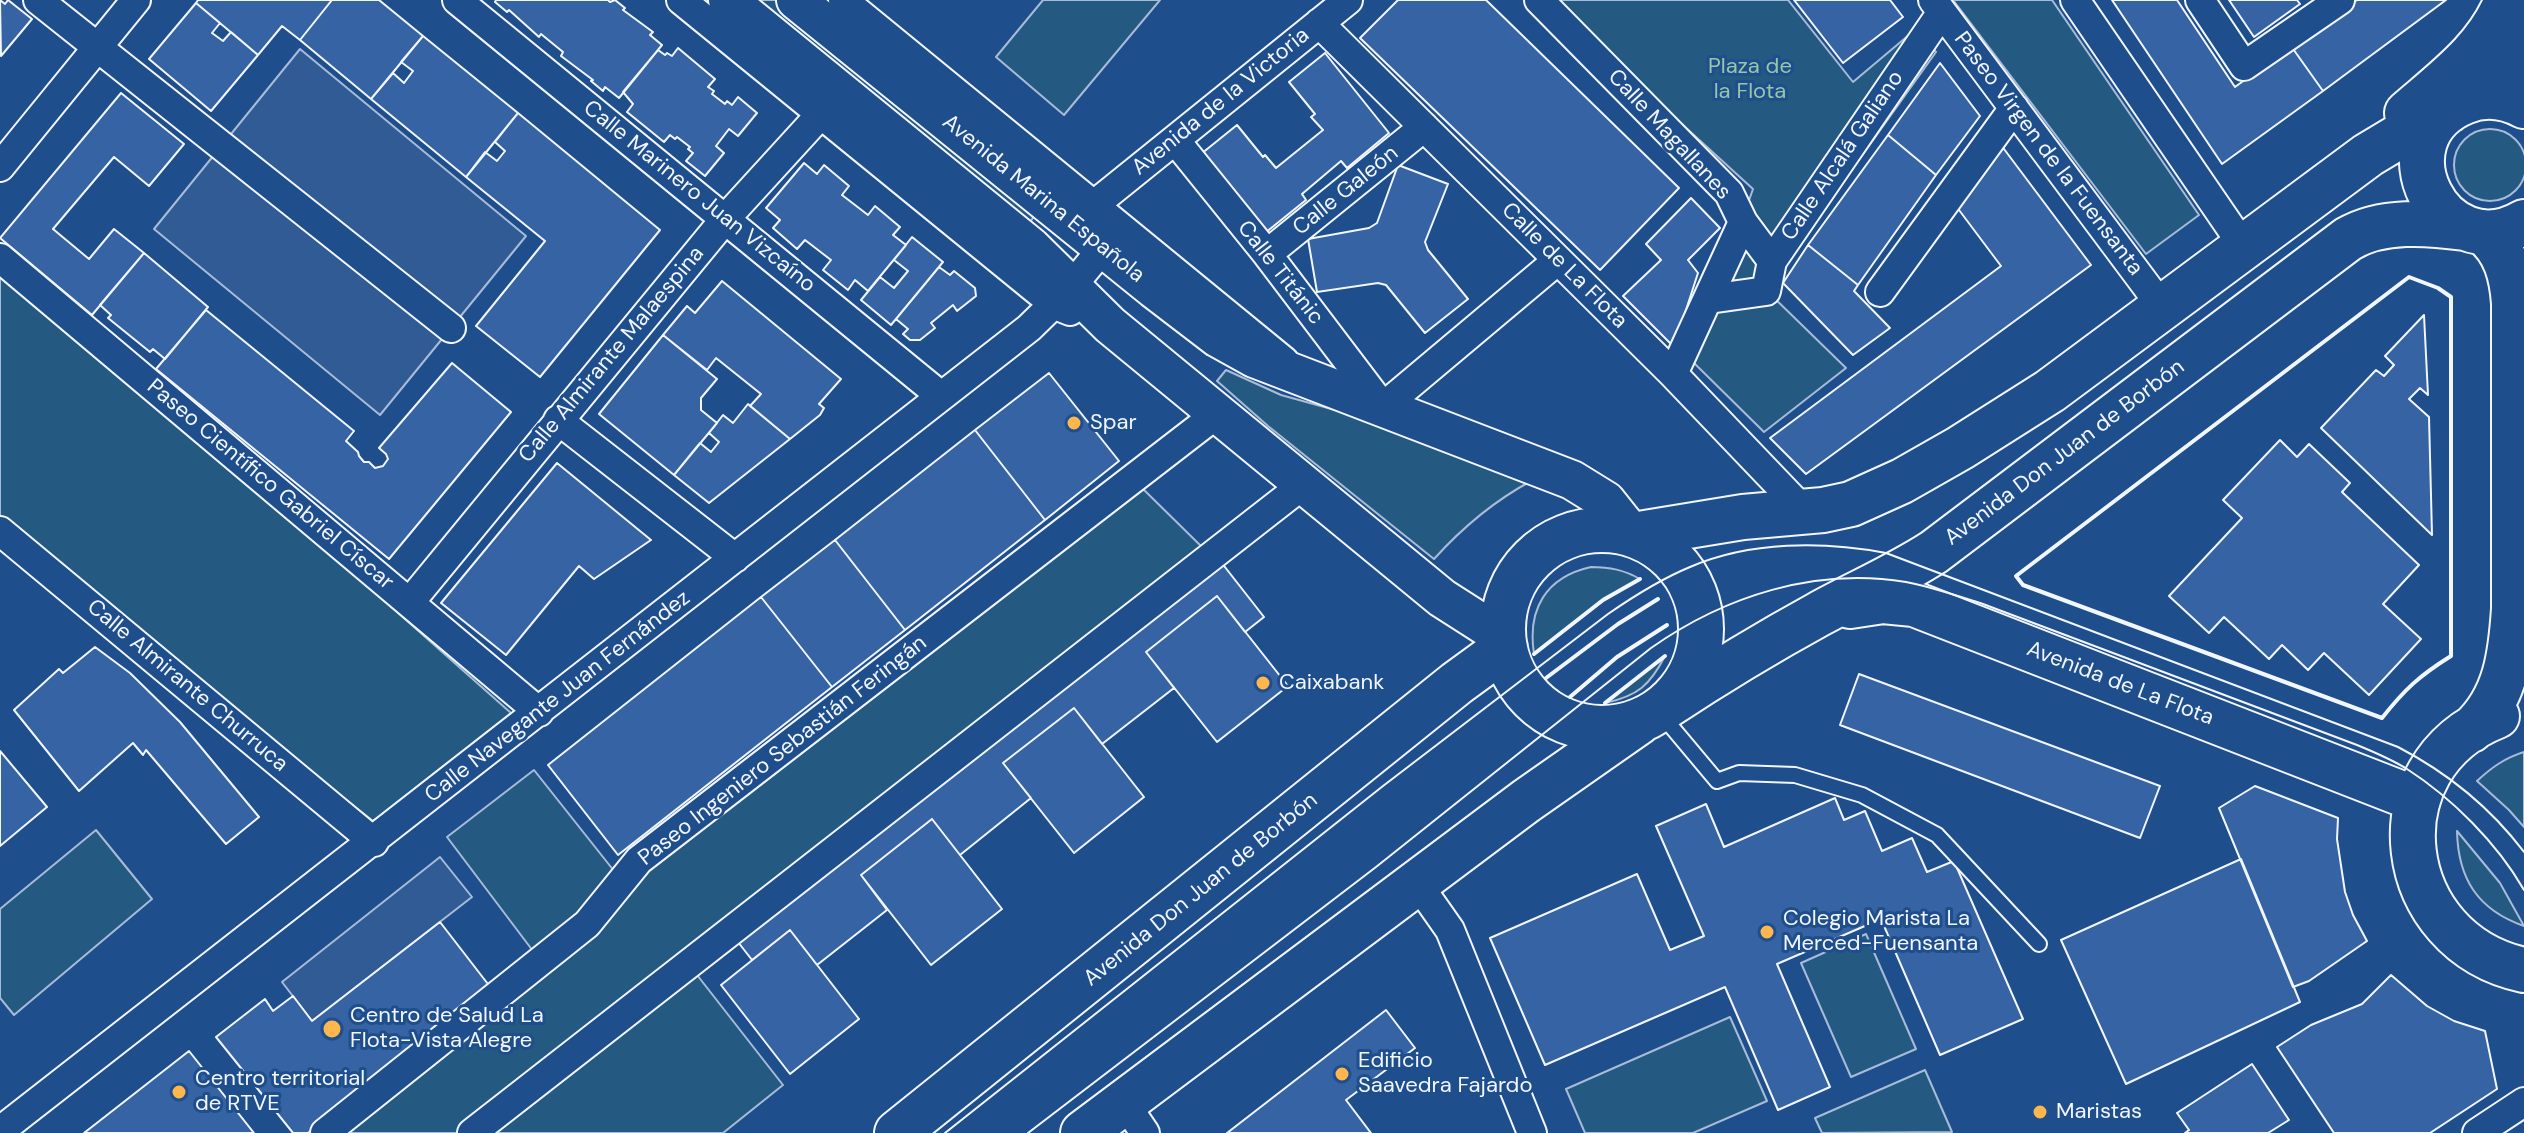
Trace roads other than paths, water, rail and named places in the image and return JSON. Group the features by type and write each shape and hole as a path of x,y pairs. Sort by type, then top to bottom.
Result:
{"main road":[{"name":"Avenida Marina Española","path":"728,0 1031,247 1063,296 1110,325 1442,598 1504,643"},
{"name":"Avenida Marina Española","path":"796,0 1218,338 1254,358 1572,480 1606,501 1633,535"},
{"path":"2328,184 2474,52 2494,27 2507,0"},
{"path":"2514,0 2512,57 2502,77 2485,104 2432,128 2423,150 2422,174 2430,197 2445,216 2491,227 2495,242 2505,258 2514,295 2514,609 2509,656 2498,696 2481,721 2443,755 2426,782 2418,800 2412,833 2422,888 2441,921 2452,934 2500,973 2524,1007"},
{"path":"1633,535 1851,504 1923,470 2050,391 2389,142 2485,104"},
{"name":"Avenida Don Juan de Borbón","path":"1083,1133 1134,1117 1417,883 1571,769 1725,668 1934,552 2348,239 2381,227 2419,224 2491,227"},
{"path":"1612,530 1633,535 1670,556 1691,585 1701,616 1698,657 1679,693 1654,714 1613,729 1585,728 1559,719 1536,704 1518,683 1504,643 1503,622 1510,590 1519,574 1544,548 1576,533 1612,530"},
{"name":"Avenida de La Flota","path":"1817,615 1883,601 1914,604 2418,800"},
{"name":"Avenida Don Juan de Borbón","path":"897,1133 1504,643"},
{"path":"2471,730 2496,717 2524,709"},
{"path":"2477,954 2524,970"}],"street":[{"path":"38,0 451,328"},
{"path":"0,167 136,0"},
{"name":"Calle Marinero Juan Vizcaíno","path":"457,0 941,396"},
{"name":"Avenida Marina Española","path":"681,0 821,114 1063,296"},
{"name":"Avenida Marina Española","path":"843,0 1304,377"},
{"name":"Avenida de la Victoria","path":"1094,205 1348,0"},
{"name":"Calle Magallanes","path":"1539,0 1729,193 1743,222 1673,374"},
{"path":"2075,0 2244,247"},
{"path":"2200,0 2244,66 2340,0"},
{"name":"Calle Alcalá Galiano","path":"1743,222 1772,261 1937,6"},
{"name":"Paseo Virgen de la Fuensanta","path":"1937,6 2163,308"},
{"name":"Calle de La Flota","path":"1319,23 1673,374 1805,512"},
{"path":"1880,292 2014,108"},
{"name":"Calle Almirante Malaespina","path":"410,602 726,218 821,114"},
{"name":"Calle Galeón","path":"1267,254 1424,127"},
{"name":"Calle Titánic","path":"1175,140 1267,254 1383,407"},
{"name":"Calle Navegante Juan Fernández","path":"0,1131 1029,328 1063,296 1103,248"},
{"name":"Paseo Científico Gabriel Císcar","path":"0,258 539,712"},
{"path":"1383,407 1558,260"},
{"path":"1709,299 1766,291 1772,261"},
{"name":"Paseo Ingeniero Sebastián Feringán","path":"325,1133 587,924 639,860 1218,413"},
{"path":"558,420 735,558"},
{"path":"472,1133 1304,484"},
{"name":"Calle Almirante Churruca","path":"0,531 374,842"},
{"path":"1417,883 1450,930 1532,1133"},
{"path":"2477,1133 2524,1102"}],"lane":[{"path":"1654,714 1717,781 1739,773 1795,775 1862,795 1937,835 2039,944"}],"tram line":[{"path":"945,1133 1383,786 1608,614 1679,572 1737,552 1812,545 1886,553 2398,747 2467,792 2497,820 2524,852"},
{"path":"1028,1133 1376,867 1651,648 1679,630 1740,600 1805,583 1872,578 1906,582 1945,592 2370,750 2407,769 2457,808 2501,855 2524,890"}],"place":[{"name":"Spar","path":"1074,423"},
{"name":"Caixabank","path":"1263,683"},
{"name":"Colegio Marista La Merced-Fuensanta","path":"1767,932"},
{"name":"Centro de Salud La Flota-Vista Alegre","path":"332,1029"},
{"name":"Edificio Saavedra Fajardo","path":"1342,1074"},
{"name":"Centro territorial de RTVE","path":"179,1092"},
{"name":"Maristas","path":"2040,1112"}],"park label":[{"name":"Plaza de la Flota","path":"1750,80"}]}
